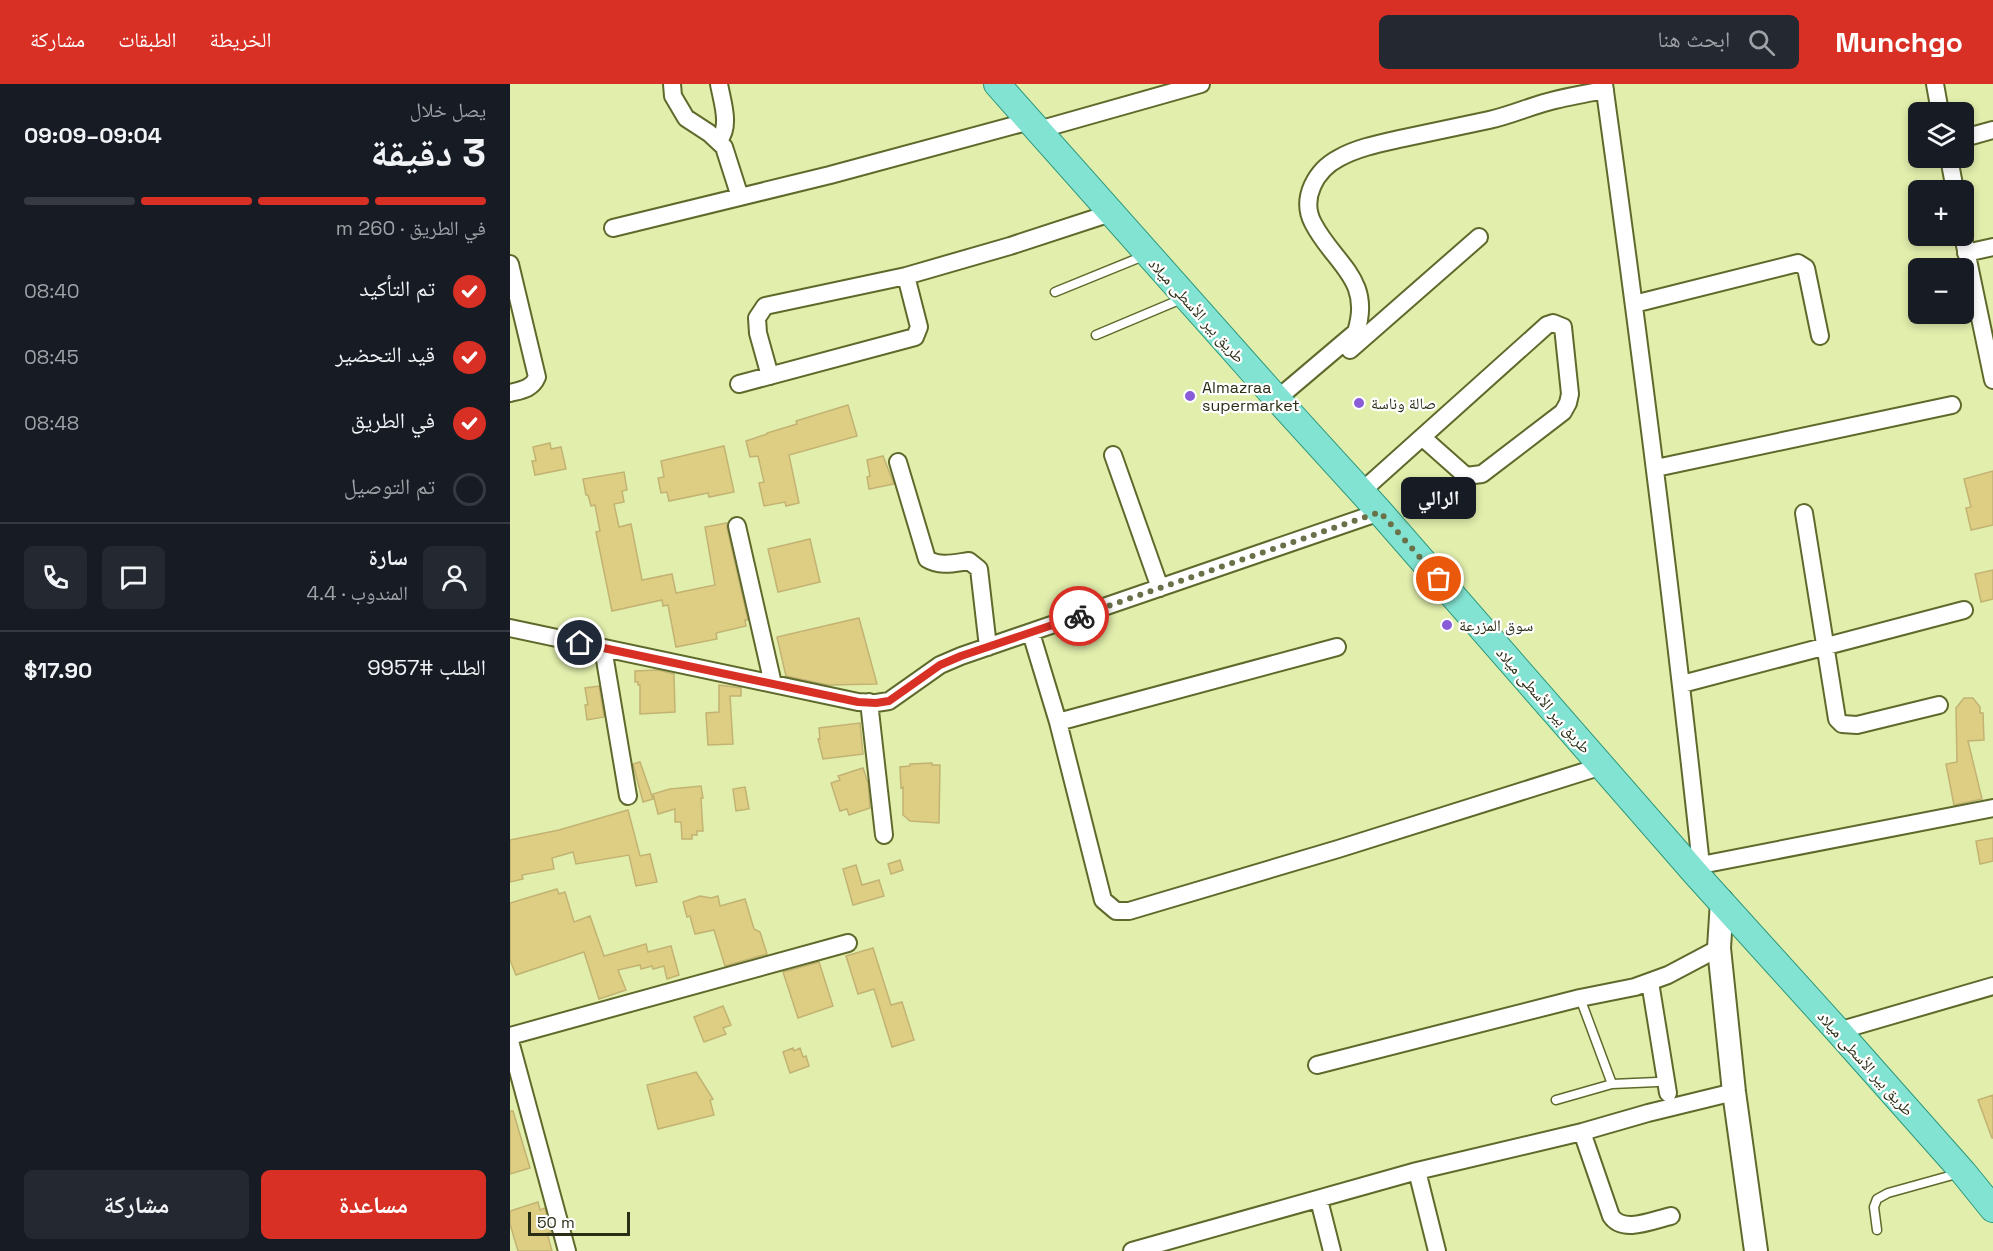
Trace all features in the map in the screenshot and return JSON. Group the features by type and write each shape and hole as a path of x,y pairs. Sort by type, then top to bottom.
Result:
{"main road":[{"name":"طريق بير الأسطى ميلاد","path":"997,84 1380,512 1602,766 1699,870 1722,901 1963,1172 1993,1209"},
{"path":"1722,901 1719,948 1734,1092 1756,1251"}],"street":[{"path":"672,84 674,96 686,118 719,140 724,147 740,197"},
{"path":"719,84 725,126 724,134 719,140"},
{"path":"613,228 1201,84"},
{"path":"1935,84 1938,102"},
{"path":"1277,399 1356,332 1361,316 1360,300 1350,273 1319,234 1312,221 1309,204 1311,189 1315,179 1326,167 1338,158 1367,146 1493,119 1604,87 1656,468 1682,684 1699,870 1993,808"},
{"path":"1974,135 1993,130"},
{"path":"770,376 758,333 757,318 765,306 906,276 1010,246 1111,213"},
{"path":"1306,375 1317,374 1332,366 1479,237"},
{"path":"1965,246 1990,353 1993,380"},
{"path":"1966,254 1993,247"},
{"path":"1634,304 1798,263 1806,268 1820,336"},
{"path":"510,264 537,377 528,388 510,393"},
{"path":"740,384 915,337 919,327 906,276"},
{"path":"1362,492 1422,437 1547,324 1553,323 1563,327 1570,394 1563,412 1482,474 1466,476 1422,437"},
{"path":"1656,468 1952,405"},
{"path":"1113,455 1160,588"},
{"path":"898,462 927,559 934,563 944,564 969,561 979,569 988,647"},
{"path":"510,628 858,702 889,701 940,665 1380,512"},
{"path":"1804,513 1837,719 1842,724 1857,725 1940,705"},
{"path":"737,526 773,684"},
{"path":"1682,684 1964,610"},
{"path":"1031,633 1058,722 1103,900 1116,911 1129,910 1338,849 1602,766"},
{"path":"1058,722 1336,647"},
{"path":"603,648 628,796"},
{"path":"868,702 884,836"},
{"path":"510,1036 848,943"},
{"path":"1317,1065 1650,982 1719,948"},
{"path":"1650,982 1663,1088"},
{"path":"1838,1031 1993,986"},
{"path":"510,1041 567,1251"},
{"path":"1132,1251 1417,1171 1582,1132 1734,1092"},
{"path":"1582,1132 1615,1222 1622,1226 1671,1216"},
{"path":"1417,1171 1437,1251"},
{"path":"1319,1200 1332,1251"}],"lane":[{"path":"1055,292 1148,255"},
{"path":"1096,335 1186,297"},
{"path":"1580,998 1612,1084"},
{"path":"1556,1100 1612,1084 1663,1088"},
{"path":"1877,1230 1874,1207 1877,1199 1888,1193 1963,1172"}],"building":[{"path":"848,405 857,436 789,455 799,503 786,506 785,502 764,506 759,483 764,482 758,456 750,457 746,441 797,424 796,421"},
{"path":"550,443 551,449 561,447 566,469 535,475 532,461 536,461 533,447"},
{"path":"724,446 734,492 709,497 708,493 669,501 667,492 661,493 658,478 664,477 661,461"},
{"path":"883,456 894,484 869,489 867,477 870,476 867,460"},
{"path":"1993,471 1993,525 1971,530 1966,508 1971,507 1964,479"},
{"path":"624,472 627,490 622,491 624,502 614,504 619,527 631,524 642,580 672,574 676,593 715,585 705,527 727,523 748,620 745,620 746,626 716,633 717,639 676,647 668,605 663,606 662,600 612,611 596,532 600,531 595,505 591,506 583,479"},
{"path":"810,539 820,582 778,592 768,549"},
{"path":"1993,570 1993,599 1981,602 1975,574"},
{"path":"859,618 877,684 828,685 786,676 777,637"},
{"path":"658,670 674,674 675,712 640,714 640,685 635,682 635,671"},
{"path":"719,685 741,688 741,696 730,696 733,744 708,745 706,713 719,712"},
{"path":"599,686 604,717 587,720 585,705 588,705 585,688"},
{"path":"1964,698 1973,698 1980,707 1980,713 1983,713 1984,740 1968,741 1982,799 1954,805 1946,764 1957,762 1956,708"},
{"path":"860,723 863,754 823,759 818,739 820,739 819,728"},
{"path":"640,762 653,799 643,802 633,764"},
{"path":"932,763 932,765 940,765 939,823 910,821 903,815 900,767"},
{"path":"863,768 868,783 870,808 849,815 847,809 840,811 831,783 840,780 838,776"},
{"path":"701,786 703,831 697,831 697,835 692,835 692,839 682,839 681,822 675,822 675,809 658,814 653,794 670,789"},
{"path":"745,787 749,809 736,811 733,789"},
{"path":"628,810 640,856 650,854 657,882 636,886 629,855 576,864 573,852 552,858 554,869 522,875 523,879 510,882 510,840 559,830"},
{"path":"1993,838 1993,861 1980,864 1976,841"},
{"path":"900,860 903,870 891,874 888,864"},
{"path":"856,865 862,885 879,880 884,896 853,905 843,869"},
{"path":"557,889 559,894 565,892 574,922 590,916 604,956 646,944 648,952 671,946 679,975 667,979 664,966 641,969 640,965 618,970 626,990 599,999 584,952 516,975 510,960 510,903"},
{"path":"700,896 711,898 718,896 720,906 745,899 754,929 760,932 767,954 725,966 714,930 695,934 690,916 687,917 683,902"},
{"path":"873,948 891,1005 902,1002 914,1040 892,1047 874,989 858,994 846,956"},
{"path":"819,962 833,1006 798,1018 783,972"},
{"path":"723,1006 731,1025 723,1028 726,1034 704,1042 694,1017"},
{"path":"793,1048 794,1051 800,1048 809,1066 790,1073 783,1052"},
{"path":"696,1072 713,1099 710,1100 714,1115 658,1129 647,1085"},
{"path":"1993,1095 1993,1138 1992,1138 1978,1100"},
{"path":"510,1111 513,1111 530,1168 510,1174"},
{"path":"538,1202 540,1210 545,1208 551,1232 547,1233 552,1251 518,1251 510,1224 510,1211"}],"way so far":[{"path":"1079,616 1380,512 1439,579"}],"place":[{"name":"Almazraa supermarket","path":"1190,396"},
{"name":"صالة وناسة","path":"1359,403"},
{"name":"الرالي","path":"1439,579"},
{"name":"سوق المزرعة","path":"1447,625"}],"route":[{"path":"580,643 858,702 876,703 889,701 940,665 961,656 1079,616"}]}
